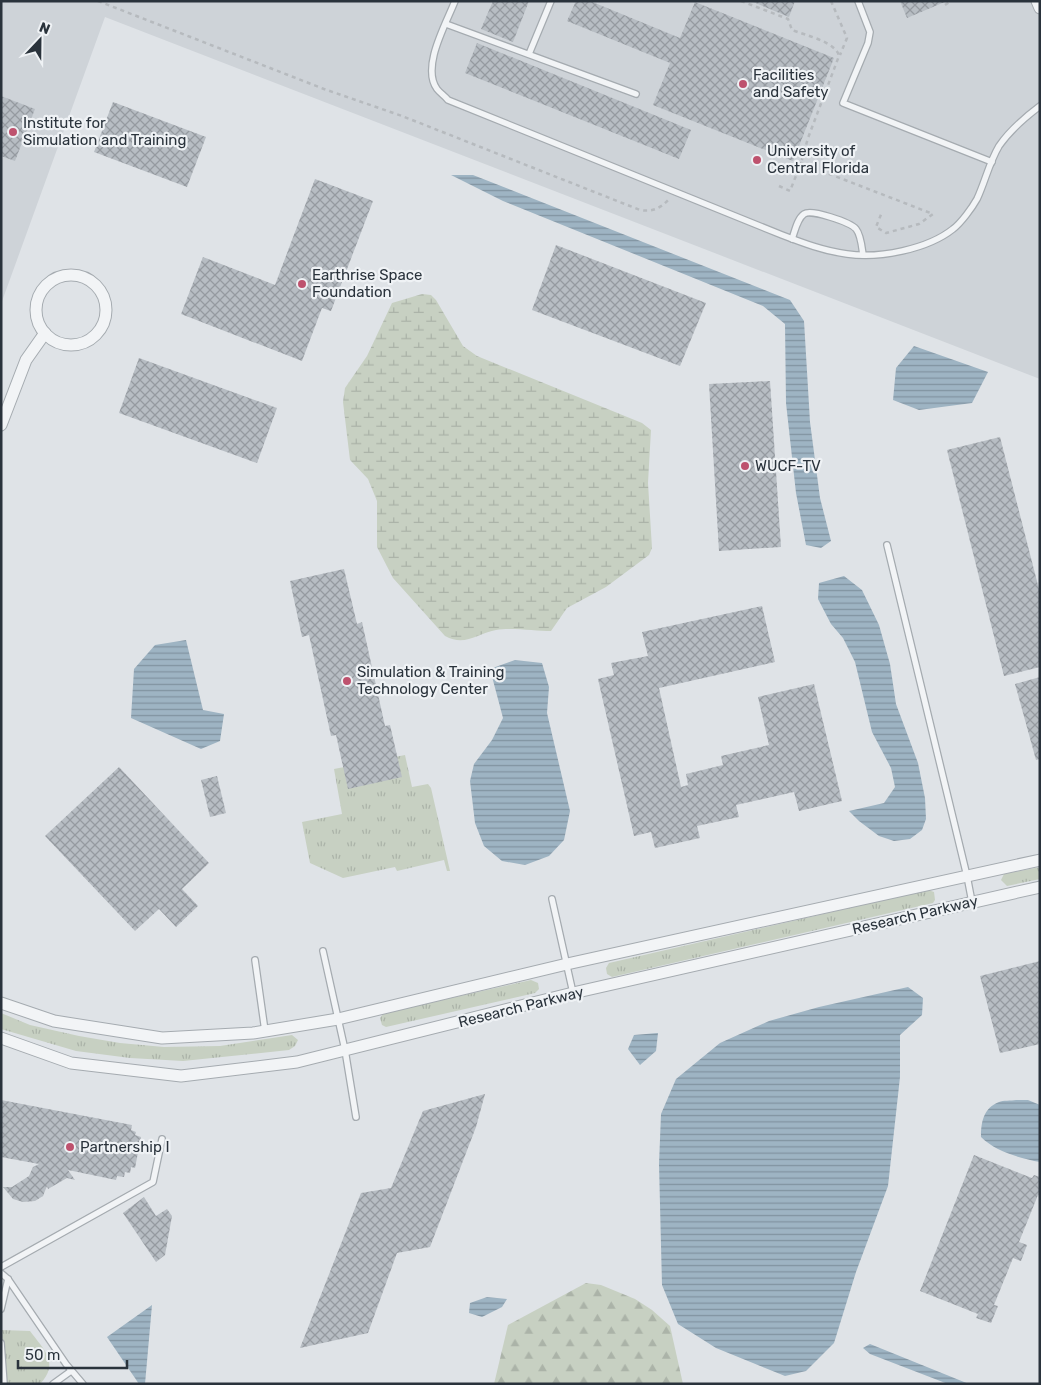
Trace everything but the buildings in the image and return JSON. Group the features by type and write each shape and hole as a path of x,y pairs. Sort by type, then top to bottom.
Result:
{"street":[{"path":"1037,1 1040,8"},
{"path":"67,275 88,279 96,286 102,294 106,314 96,334 87,341 70,344 54,340 45,333 37,320 36,308 38,296 45,286 55,278 67,275"},
{"path":"1,426 26,360 45,333"},
{"name":"Research Parkway","path":"1,1003 54,1021 162,1038 265,1031 338,1019 567,964 1040,860"},
{"name":"Research Parkway","path":"1,1038 70,1063 181,1076 297,1062 574,993 1040,887"}],"lane":[{"path":"455,1 432,59 431,72 436,88 448,100 792,239 818,248 848,255 863,256 908,249 935,240 954,228 976,200 999,147 1012,129 1040,106"},
{"path":"529,54 551,1"},
{"path":"858,1 870,32 868,43 843,103 992,162"},
{"path":"446,24 636,94"},
{"path":"792,239 799,219 804,214 814,212 848,223 856,228 863,256"},
{"path":"887,545 972,902"},
{"path":"552,899 574,993"},
{"path":"323,951 345,1050 356,1117"},
{"path":"255,960 265,1031"},
{"path":"1,1267 153,1182 162,1139"},
{"path":"1,1273 8,1279 71,1371 83,1384"},
{"path":"1,1309 8,1279"},
{"path":"1,1343 4,1384"},
{"path":"53,1384 71,1371"}],"path":[{"path":"98,1 402,116 640,210 658,209 675,192"},
{"path":"741,1 788,20 792,30 831,45 839,56"},
{"path":"779,186 790,191 808,138 847,38 832,1"},
{"path":"945,4 951,1"},
{"path":"801,162 933,214 919,224 886,233 876,227 882,212"}],"shaded area":[{"name":"University of Central Florida","path":"1,1 1040,1 1040,379 105,17 1,304"}],"green space":[{"path":"422,294 431,295 436,300 463,346 477,356 642,423 651,430 648,483 652,548 649,555 606,587 567,608 551,631 502,629 465,640 452,639 445,636 393,578 377,547 377,501 368,479 350,460 343,402 345,388 367,356 392,303"},
{"path":"405,755 412,787 428,784 431,788 450,871 447,871 444,860 397,871 395,867 343,878 310,863 302,822 342,814 334,769"},
{"path":"1040,867 1040,879 1007,886 1001,880 1004,874"},
{"path":"928,890 934,892 935,900 933,903 612,977 607,974 606,968 609,963"},
{"path":"531,980 538,983 539,989 535,993 386,1027 382,1025 380,1018 384,1013"},
{"path":"1,1013 30,1025 79,1036 120,1043 164,1047 220,1046 292,1035 298,1040 295,1046 289,1050 183,1061 130,1058 76,1051 1,1029"},
{"path":"586,1283 601,1285 635,1299 652,1310 670,1326 683,1384 494,1384 508,1325"},
{"path":"1,1330 30,1331 40,1344 48,1357 49,1370 40,1384 4,1384"}],"water":[{"path":"451,175 473,175 790,300 804,321 810,422 820,498 831,541 821,548 806,545 796,493 786,403 785,324 763,306 503,201"},
{"path":"914,346 988,372 972,403 919,410 893,400 896,368"},
{"path":"844,576 862,590 879,625 890,664 896,704 918,763 925,798 926,819 922,830 910,839 894,841 879,836 849,811 884,803 895,787 891,768 872,732 855,662 843,638 831,624 818,599 819,583"},
{"path":"186,640 203,710 224,714 220,741 201,749 131,718 134,669 155,645"},
{"path":"515,660 542,663 549,687 547,713 570,811 564,840 549,856 525,865 502,861 484,846 475,823 470,781 474,764 492,740 503,718 490,669"},
{"path":"908,987 923,998 922,1015 900,1035 900,1077 888,1186 856,1272 834,1343 806,1371 785,1376 716,1348 678,1324 662,1285 659,1164 661,1114 676,1079 720,1043 769,1021 819,1007"},
{"path":"658,1033 656,1051 640,1065 628,1049 634,1035"},
{"path":"1028,1100 1040,1105 1040,1162 1001,1150 981,1137 982,1121 989,1108 1001,1101"},
{"path":"487,1297 507,1299 502,1307 482,1317 469,1313 470,1303"},
{"path":"152,1305 145,1384 139,1384 107,1337"},
{"path":"870,1344 969,1384 948,1384 870,1354 863,1348"}],"place":[{"name":"Facilities and Safety","path":"743,84"},
{"name":"Institute for Simulation and Training","path":"13,132"},
{"name":"University of Central Florida","path":"757,160"},
{"name":"Earthrise Space Foundation","path":"302,284"},
{"name":"WUCF-TV","path":"745,466"},
{"name":"Simulation & Training Technology Center","path":"347,681"},
{"name":"Partnership I","path":"70,1147"}]}
